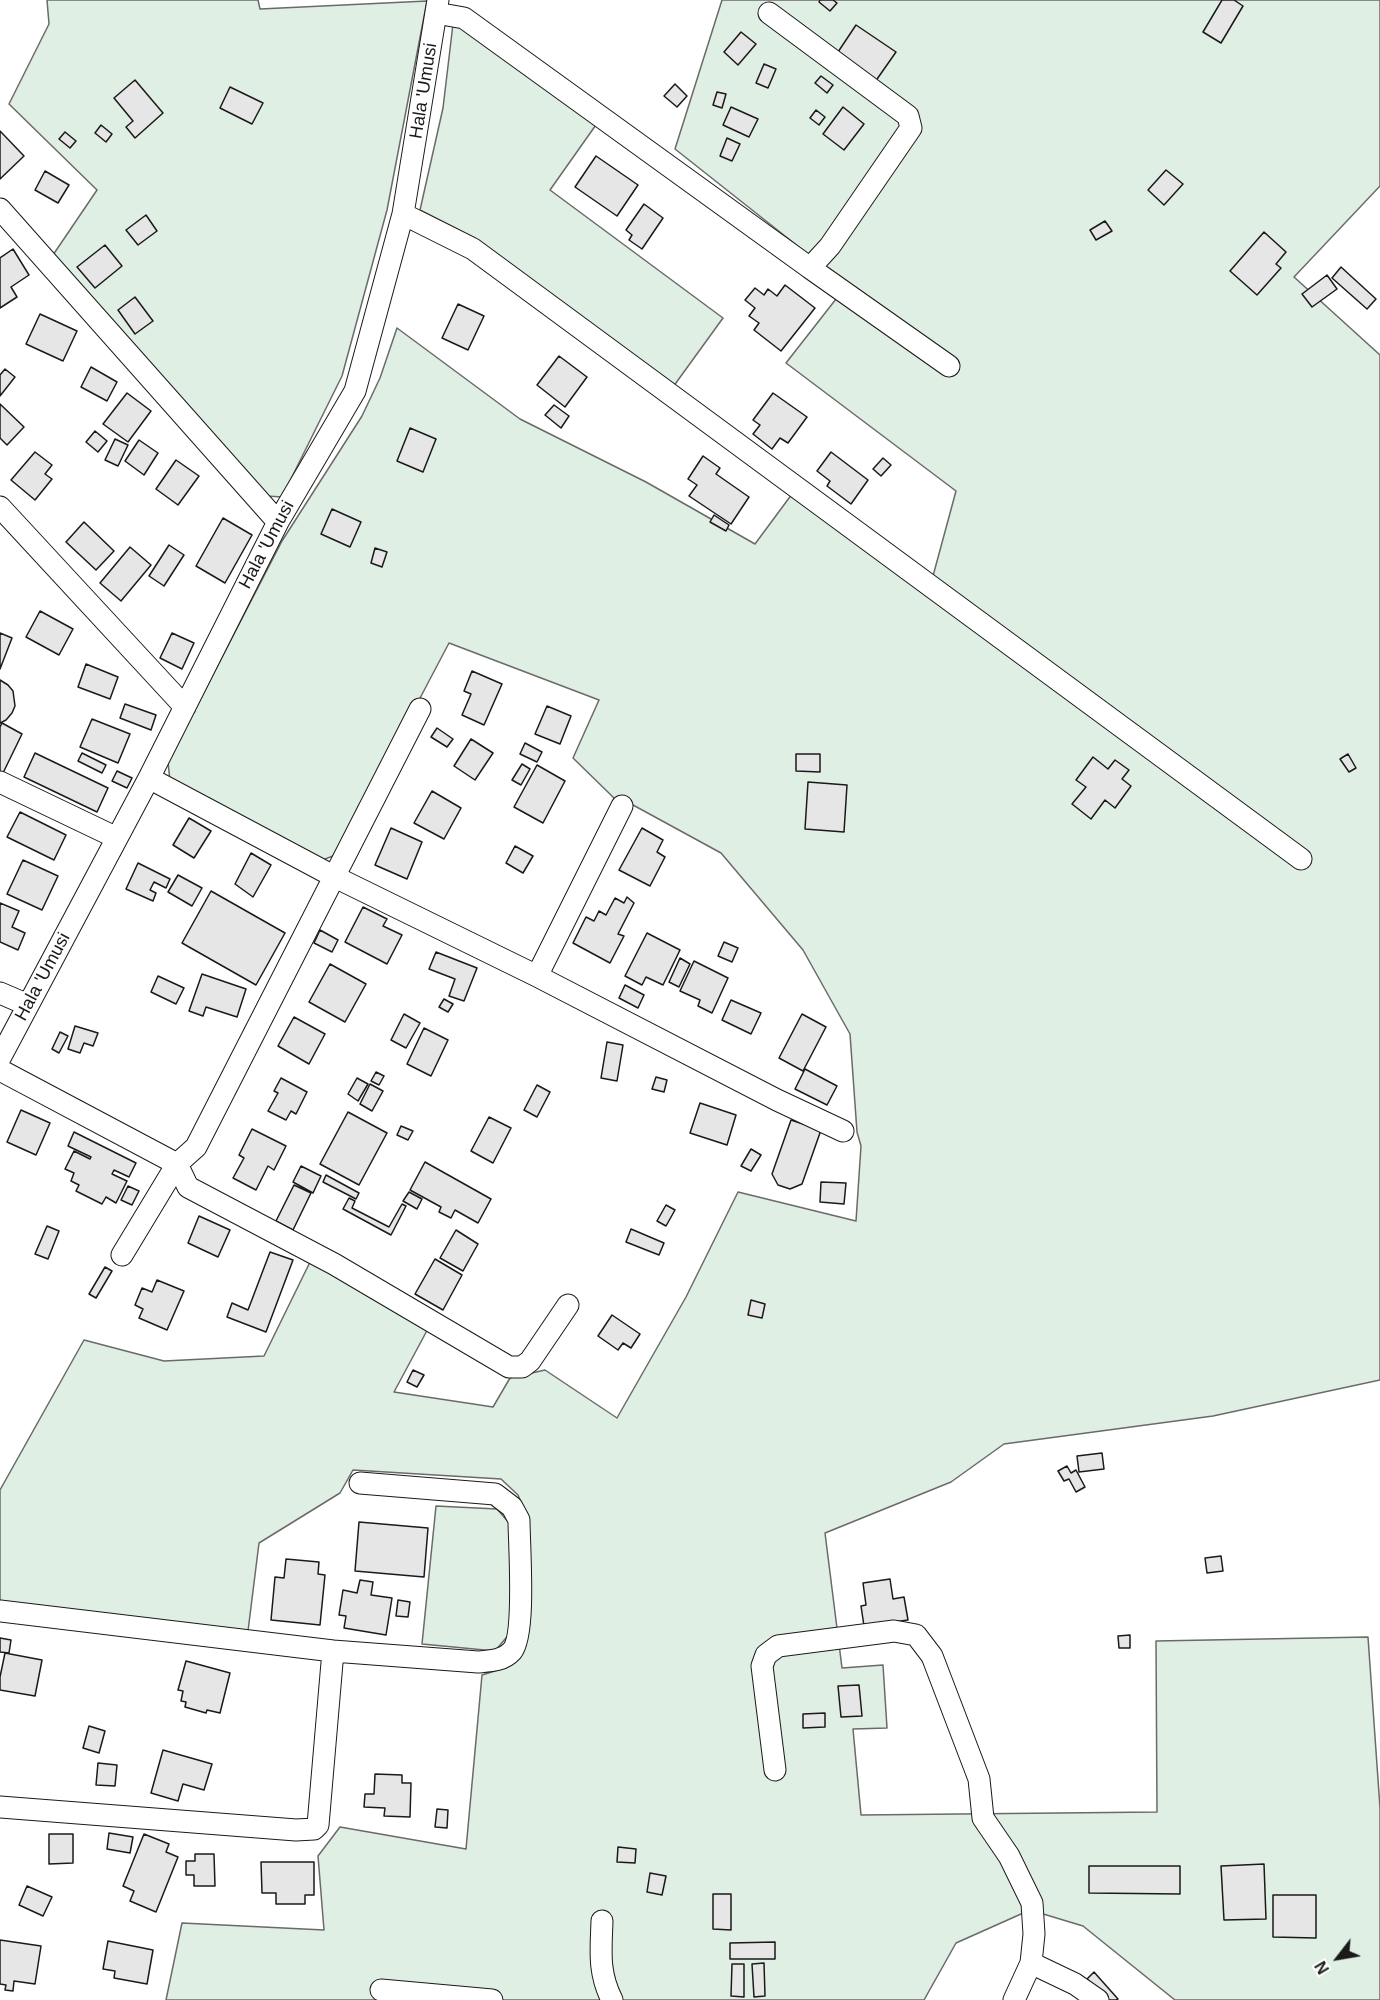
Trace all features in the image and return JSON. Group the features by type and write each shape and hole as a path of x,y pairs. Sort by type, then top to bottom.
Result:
{"street":[{"name":"Hala 'Umusi","path":"0,1058 149,778 278,522 355,391 403,213 437,7"},
{"path":"437,7 464,18 949,366"},
{"path":"769,13 908,116 911,128 830,246 810,267"},
{"path":"0,209 278,522"},
{"path":"403,213 473,249 1301,859"},
{"path":"0,507 185,707"},
{"path":"122,1255 177,1164 196,1147 420,709"},
{"path":"149,778 333,876 843,1131"},
{"path":"0,782 117,838"},
{"path":"537,976 622,806"},
{"path":"0,993 28,1005"},
{"path":"0,1070 177,1164 188,1187 334,1264 509,1367 522,1367 530,1360 568,1305"},
{"path":"0,1611 333,1651 478,1662 497,1661 513,1650 520,1631 519,1520 512,1507 495,1494 360,1483"},
{"path":"775,1770 762,1666 766,1655 778,1646 790,1644 894,1631 916,1635 932,1656 978,1779 983,1818 1009,1856 1032,1903 1034,1934 1031,1963 1014,2000"},
{"path":"0,1807 296,1830 314,1829 318,1826 333,1651"},
{"path":"602,1921 601,1964 604,1984 612,2000"},
{"path":"1031,1963 1075,1984 1098,2000"},
{"path":"381,1990 492,2000"}],"green space":[{"path":"47,0 258,0 260,9 427,1 387,210 342,376 282,497 267,496 53,255 97,190 9,104 49,24"},
{"path":"722,0 1380,0 1380,186 1294,277 1380,355 1380,1380 1213,1416 1004,1444 951,1482 825,1533 842,1668 883,1665 887,1728 853,1729 861,1815 1157,1812 1156,1641 1368,1637 1380,1808 1380,2000 1175,2000 1083,1926 1030,1910 956,1943 924,2000 166,2000 182,1923 324,1930 318,1856 340,1827 466,1849 482,1675 498,1670 514,1660 528,1518 518,1495 501,1479 353,1470 340,1493 259,1543 247,1639 0,1613 0,1490 84,1340 164,1361 264,1356 312,1258 430,1325 394,1392 493,1407 510,1378 545,1370 617,1418 686,1297 738,1192 856,1221 861,1146 857,1132 850,1034 803,950 721,853 633,805 614,798 573,758 599,700 449,643 338,854 320,861 170,781 168,762 282,541 362,416 380,378 397,328 520,419 646,482 755,544 792,494 933,576 956,491 786,363 847,285 675,149"},
{"path":"453,24 469,26 598,122 550,190 723,318 673,387 475,238 420,210 443,108"},
{"path":"436,1506 497,1509 511,1525 511,1632 495,1651 422,1644"}],"building":[{"path":"820,0 833,0 837,3 830,11 819,2"},
{"path":"1222,0 1234,0 1243,6 1221,43 1203,32"},
{"path":"856,25 896,52 875,82 836,55"},
{"path":"741,32 756,44 738,65 724,52"},
{"path":"764,64 776,69 768,88 756,83"},
{"path":"821,76 833,85 827,93 815,83"},
{"path":"135,80 163,113 135,138 126,127 133,121 114,98"},
{"path":"675,84 687,96 677,107 664,96"},
{"path":"230,87 263,103 252,124 220,108"},
{"path":"717,92 726,94 722,108 713,105"},
{"path":"731,107 758,119 749,137 723,125"},
{"path":"843,107 864,124 844,150 823,134"},
{"path":"816,110 825,117 819,125 810,118"},
{"path":"101,125 112,134 106,142 95,133"},
{"path":"0,131 24,156 0,179"},
{"path":"65,132 76,141 70,148 59,139"},
{"path":"727,138 740,144 732,161 720,156"},
{"path":"596,156 638,185 617,216 575,187"},
{"path":"1166,170 1183,184 1164,205 1148,190"},
{"path":"45,171 69,185 58,203 35,190"},
{"path":"644,204 663,218 642,249 629,240 632,235 626,230"},
{"path":"146,215 157,231 138,245 126,230"},
{"path":"1105,221 1112,231 1096,240 1090,230"},
{"path":"1264,232 1286,252 1276,264 1281,268 1257,295 1230,271"},
{"path":"105,245 122,266 95,288 77,267"},
{"path":"13,249 29,275 11,287 17,297 0,308 0,258"},
{"path":"1341,267 1376,299 1367,309 1332,278"},
{"path":"1327,275 1337,289 1312,307 1302,294"},
{"path":"785,285 815,308 781,351 754,330 759,323 749,316 755,308 745,300 755,288 764,295 768,289 777,296"},
{"path":"135,297 153,321 135,334 118,310"},
{"path":"458,304 484,316 468,350 442,338"},
{"path":"40,314 77,331 63,361 26,344"},
{"path":"559,356 587,377 565,407 537,385"},
{"path":"91,367 117,382 107,401 81,387"},
{"path":"5,369 15,377 0,396 0,375"},
{"path":"127,393 151,411 128,442 103,424"},
{"path":"773,393 807,417 788,443 780,438 772,449 753,434 760,425 753,420"},
{"path":"0,404 24,427 7,445 0,438"},
{"path":"554,405 569,416 561,428 545,415"},
{"path":"410,428 436,439 423,472 397,461"},
{"path":"95,431 107,441 98,452 86,442"},
{"path":"115,439 128,445 118,466 105,460"},
{"path":"139,440 158,453 144,475 125,461"},
{"path":"35,452 52,465 45,474 52,479 35,500 11,480"},
{"path":"831,452 868,480 851,504 827,486 830,481 817,471"},
{"path":"703,456 720,468 716,474 749,497 731,524 689,496 697,485 688,479"},
{"path":"883,458 891,465 881,476 873,469"},
{"path":"176,460 199,476 178,505 156,489"},
{"path":"332,509 361,522 350,547 321,534"},
{"path":"714,515 729,525 726,531 710,522"},
{"path":"223,518 252,535 225,583 196,566"},
{"path":"84,522 114,551 96,570 66,542"},
{"path":"169,545 184,555 164,586 149,576"},
{"path":"130,547 151,565 121,601 100,583"},
{"path":"375,548 387,552 382,567 371,563"},
{"path":"40,611 73,629 59,655 26,637"},
{"path":"0,633 12,638 0,669"},
{"path":"172,633 194,643 182,669 160,658"},
{"path":"86,664 118,677 110,699 78,687"},
{"path":"472,671 502,684 484,725 462,715 471,694 464,691"},
{"path":"0,680 13,691 15,706 6,720 0,723"},
{"path":"125,704 156,715 151,730 120,718"},
{"path":"547,706 571,716 560,744 535,734"},
{"path":"92,719 130,734 118,763 80,747"},
{"path":"2,723 22,734 3,773 0,772 0,727"},
{"path":"437,728 453,739 447,747 431,737"},
{"path":"471,739 493,753 475,780 454,766"},
{"path":"525,743 542,752 537,762 520,754"},
{"path":"35,753 108,788 97,812 24,777"},
{"path":"82,753 106,765 102,773 78,761"},
{"path":"796,754 820,754 820,772 796,771"},
{"path":"1348,754 1356,768 1349,772 1340,759"},
{"path":"1093,757 1108,769 1115,760 1129,770 1122,779 1131,786 1115,808 1105,800 1091,819 1072,804 1086,787 1076,780"},
{"path":"522,764 530,769 521,785 512,780"},
{"path":"537,765 565,781 543,823 514,807"},
{"path":"117,771 132,778 127,788 112,781"},
{"path":"808,782 847,785 844,832 805,829"},
{"path":"432,791 461,808 444,839 414,823"},
{"path":"20,812 66,835 54,860 7,837"},
{"path":"189,818 211,831 194,858 173,845"},
{"path":"391,828 422,842 407,879 375,865"},
{"path":"642,828 663,840 657,852 665,857 650,886 619,870"},
{"path":"515,846 533,856 523,873 506,863"},
{"path":"251,853 271,865 253,897 235,884"},
{"path":"23,860 58,876 42,910 7,894"},
{"path":"138,863 170,879 166,888 154,882 150,890 156,893 153,901 126,889"},
{"path":"178,875 202,888 192,906 168,892"},
{"path":"211,891 285,933 256,985 182,943"},
{"path":"627,897 634,903 618,934 624,936 610,963 573,943 586,917 594,921 599,911 606,915 615,898 624,903"},
{"path":"0,903 19,911 12,927 25,933 18,950 0,942"},
{"path":"363,907 387,919 383,926 402,935 387,964 345,942"},
{"path":"320,930 338,940 332,952 314,943"},
{"path":"647,933 680,950 663,985 646,977 642,985 625,976"},
{"path":"724,942 738,948 732,962 718,956"},
{"path":"436,952 477,968 464,1001 449,996 455,979 429,969"},
{"path":"680,958 690,964 679,987 669,982"},
{"path":"694,961 728,978 712,1013 698,1006 700,1000 680,991"},
{"path":"330,964 366,984 345,1022 309,1002"},
{"path":"202,974 246,989 237,1017 206,1007 203,1016 189,1011"},
{"path":"158,976 184,988 176,1004 151,992"},
{"path":"625,985 644,995 638,1008 619,998"},
{"path":"444,999 453,1004 448,1012 439,1007"},
{"path":"731,1000 761,1013 751,1034 722,1020"},
{"path":"404,1014 420,1023 406,1048 391,1040"},
{"path":"802,1014 826,1027 803,1071 779,1058"},
{"path":"294,1017 325,1034 309,1064 278,1046"},
{"path":"75,1026 98,1033 93,1046 84,1043 80,1053 68,1049"},
{"path":"424,1028 448,1040 431,1076 407,1064"},
{"path":"60,1032 68,1036 59,1053 52,1049"},
{"path":"607,1042 623,1045 617,1081 601,1078"},
{"path":"805,1069 837,1086 827,1105 795,1089"},
{"path":"376,1072 384,1076 379,1085 371,1081"},
{"path":"656,1077 667,1080 664,1092 652,1089"},
{"path":"281,1078 307,1092 296,1114 291,1111 286,1120 268,1111 278,1093 274,1091"},
{"path":"357,1078 368,1084 358,1101 348,1094"},
{"path":"370,1084 383,1091 372,1111 360,1104"},
{"path":"537,1085 550,1092 537,1117 524,1110"},
{"path":"700,1103 736,1115 727,1145 690,1133"},
{"path":"21,1110 50,1123 36,1155 7,1142"},
{"path":"348,1112 387,1133 359,1185 320,1164"},
{"path":"489,1117 511,1128 493,1163 471,1151"},
{"path":"791,1120 821,1130 802,1184 790,1189 778,1185 772,1174"},
{"path":"401,1126 413,1131 408,1140 397,1135"},
{"path":"252,1129 286,1146 274,1170 268,1166 256,1190 233,1178 244,1158 239,1155"},
{"path":"74,1132 136,1163 129,1177 114,1170 112,1174 127,1181 116,1203 106,1197 102,1204 76,1191 79,1185 71,1181 74,1173 65,1169 74,1151 90,1159 91,1157 68,1146"},
{"path":"751,1149 761,1155 751,1171 741,1166"},
{"path":"425,1162 491,1199 478,1223 455,1210 451,1218 439,1212 441,1207 410,1190"},
{"path":"301,1166 321,1176 313,1193 293,1182"},
{"path":"326,1175 359,1193 356,1199 323,1182"},
{"path":"821,1182 846,1183 844,1204 820,1202"},
{"path":"294,1185 311,1193 293,1230 276,1221"},
{"path":"128,1186 139,1191 132,1205 121,1200"},
{"path":"409,1192 422,1199 417,1209 403,1201"},
{"path":"349,1198 355,1201 352,1208 389,1227 402,1204 406,1206 391,1235 343,1209"},
{"path":"666,1205 675,1210 666,1226 657,1221"},
{"path":"199,1216 230,1230 218,1257 188,1243"},
{"path":"47,1226 59,1231 48,1259 35,1254"},
{"path":"631,1229 664,1243 659,1255 626,1242"},
{"path":"456,1230 478,1244 463,1271 440,1258"},
{"path":"270,1252 293,1260 266,1332 227,1317 232,1303 248,1310"},
{"path":"435,1259 462,1275 443,1310 415,1294"},
{"path":"105,1267 112,1271 96,1298 89,1294"},
{"path":"157,1280 184,1291 167,1330 139,1318 143,1309 135,1305 142,1288 152,1292"},
{"path":"751,1300 765,1304 762,1318 748,1315"},
{"path":"612,1315 640,1334 631,1348 623,1343 618,1350 598,1336"},
{"path":"413,1370 424,1375 417,1387 407,1382"},
{"path":"1102,1453 1104,1469 1079,1472 1077,1456"},
{"path":"1067,1466 1071,1473 1076,1470 1085,1487 1076,1492 1069,1479 1064,1481 1058,1471"},
{"path":"359,1522 428,1528 424,1577 355,1571"},
{"path":"1221,1556 1223,1571 1207,1573 1205,1558"},
{"path":"286,1559 319,1562 318,1574 325,1575 320,1625 271,1620 275,1577 284,1578"},
{"path":"890,1579 893,1599 904,1597 908,1620 864,1626 861,1606 866,1605 863,1583"},
{"path":"360,1580 373,1582 371,1595 392,1598 386,1635 344,1628 346,1616 339,1615 343,1590 357,1593"},
{"path":"398,1600 410,1602 408,1617 396,1616"},
{"path":"1130,1635 1130,1648 1119,1648 1118,1636"},
{"path":"0,1638 11,1640 9,1653 0,1652"},
{"path":"5,1653 42,1660 35,1696 0,1690"},
{"path":"186,1661 230,1673 220,1713 207,1710 206,1713 185,1707 186,1702 181,1701 183,1691 178,1690"},
{"path":"859,1685 862,1716 841,1717 838,1686"},
{"path":"825,1713 825,1727 803,1728 803,1714"},
{"path":"89,1726 105,1731 99,1753 83,1748"},
{"path":"163,1750 212,1764 204,1790 183,1784 178,1801 151,1793"},
{"path":"98,1763 117,1765 115,1786 96,1785"},
{"path":"375,1774 402,1775 402,1783 411,1783 410,1817 384,1816 385,1808 364,1807 365,1794 374,1794"},
{"path":"437,1809 448,1810 447,1828 435,1827"},
{"path":"109,1833 133,1837 130,1853 107,1849"},
{"path":"49,1834 73,1834 73,1863 49,1864"},
{"path":"144,1834 169,1844 166,1852 178,1857 156,1912 130,1901 134,1891 123,1886"},
{"path":"618,1847 636,1849 635,1863 617,1862"},
{"path":"195,1854 214,1854 215,1886 194,1886 194,1875 186,1875 186,1861 195,1861"},
{"path":"261,1862 314,1862 314,1895 305,1895 305,1904 276,1904 276,1893 262,1893"},
{"path":"1264,1864 1266,1919 1224,1920 1221,1866"},
{"path":"1089,1866 1180,1866 1180,1894 1089,1893"},
{"path":"650,1873 666,1876 662,1895 647,1892"},
{"path":"27,1886 52,1897 43,1916 19,1905"},
{"path":"713,1894 731,1894 731,1930 713,1929"},
{"path":"1273,1895 1316,1895 1316,1938 1273,1937"},
{"path":"0,1940 41,1946 35,1984 14,1981 13,1991 5,1990 6,1985 0,1984"},
{"path":"108,1941 153,1950 147,1984 114,1978 115,1971 103,1969"},
{"path":"775,1942 775,1959 730,1959 730,1943"},
{"path":"764,1963 765,1996 754,1997 752,1964"},
{"path":"732,1964 744,1964 744,1997 731,1996"},
{"path":"1094,1972 1118,1999 1106,2000 1087,1979"}]}
